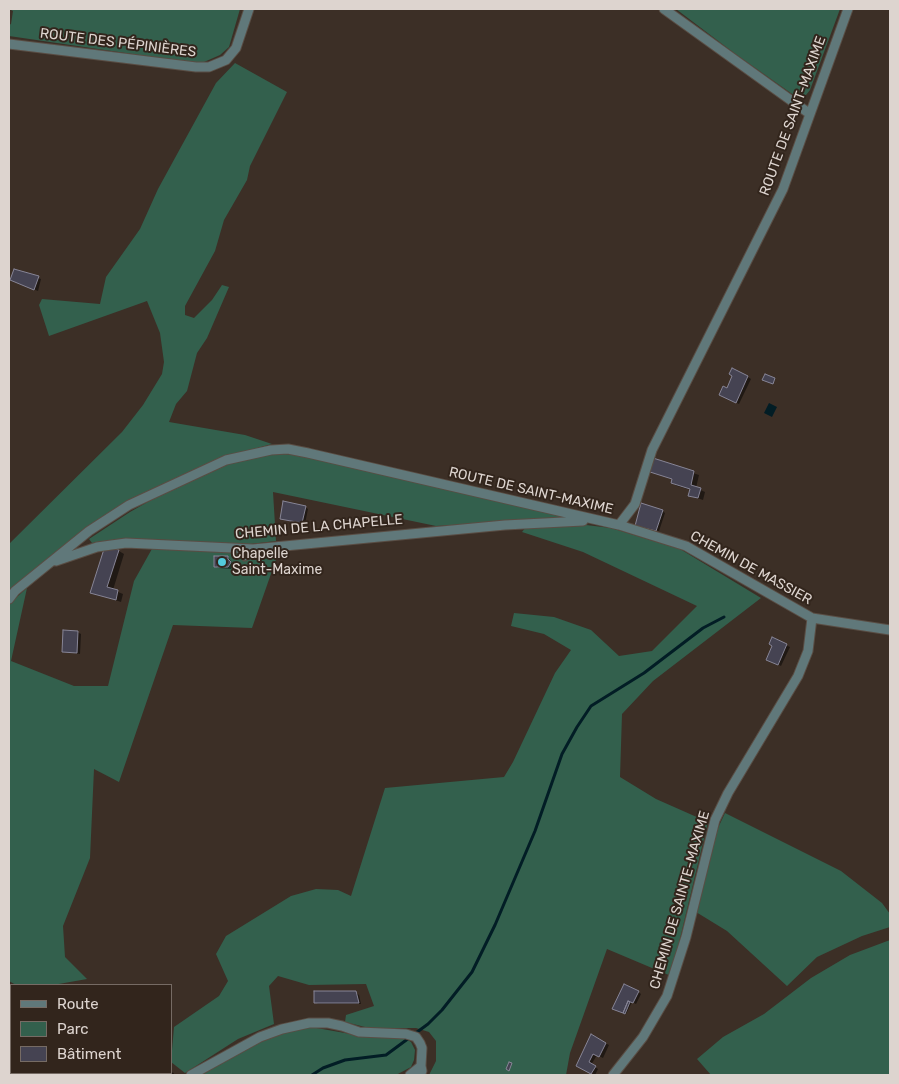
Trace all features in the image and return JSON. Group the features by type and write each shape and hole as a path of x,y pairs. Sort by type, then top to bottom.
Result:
{"street":[{"name":"ROUTE DES PÉPINIÈRES","path":"9,44 209,67 226,60 236,48 248,9"},
{"path":"664,9 810,114"},
{"name":"ROUTE DE SAINT-MAXIME","path":"9,599 88,531 128,505 226,460 271,450 308,453 619,525 635,504 652,450 784,189 848,9"},
{"name":"CHEMIN DE LA CHAPELLE","path":"50,563 97,547 126,543 244,548 505,524 594,520"},
{"name":"CHEMIN DE MASSIER","path":"619,525 686,546 812,618"},
{"path":"812,618 890,630"},
{"name":"CHEMIN DE SAINTE-MAXIME","path":"613,1075 643,1037 667,996 686,937 715,820 728,793 798,676 808,651 812,618"},
{"path":"191,1075 260,1037 300,1024 328,1023 359,1032 406,1034 416,1037 422,1048 420,1070 410,1075"}],"lane":[{"path":"244,548 245,558"}],"green space":[{"path":"9,9 240,9 229,47 220,55 204,62 187,62 9,36 9,25 11,24 13,11"},
{"path":"676,9 840,9 810,90 806,95 800,97 795,96 734,53"},
{"path":"235,63 287,92 250,166 247,180 224,220 215,251 185,306 185,315 194,318 212,300 222,285 229,287 207,338 197,353 187,391 176,404 169,422 245,435 272,444 221,458 126,502 76,536 9,595 9,544 122,432 143,405 162,374 164,362 160,333 147,301 49,336 39,305 42,299 100,304 106,277 140,229 158,189 216,83"},
{"path":"269,453 310,456 572,518 436,526 273,492 276,541 242,545 151,539 120,539 92,543 89,539 153,499 235,461"},
{"path":"586,525 611,528 680,549 761,598 653,681 622,714 620,777 656,799 708,822 671,976 607,949 570,1053 566,1075 429,1075 436,1061 436,1041 429,1032 416,1028 369,1028 345,1022 346,1015 374,1006 366,984 309,985 278,976 269,986 274,1024 238,1039 185,1073 172,1063 174,1027 219,996 228,981 216,954 226,936 291,896 316,889 338,890 351,896 385,788 504,777 555,673 571,650 544,634 511,626 514,613 554,617 591,630 619,656 652,651 697,606 583,552 522,532 526,527"},
{"path":"153,547 279,551 252,628 173,625 119,782 94,769 90,858 63,926 65,957 87,979 59,984 14,984 9,981 9,604 27,588 11,661 74,686 108,686 134,581"},
{"path":"725,813 841,871 882,903 890,914 890,927 862,936 817,957 787,986 727,931 696,912 718,828"},
{"path":"890,940 890,1075 711,1075 697,1059 723,1037 764,1014 811,978 850,955"},
{"path":"311,1027 373,1038 404,1038 411,1042 415,1050 414,1060 411,1067 396,1075 202,1075 238,1052 267,1037"}],"water":[{"path":"769,403 777,407 772,417 764,413"}],"building":[{"path":"14,269 39,276 34,290 10,280"},
{"path":"732,368 748,376 736,403 719,395 723,386 727,388 732,376 729,374"},
{"path":"765,374 775,378 773,384 762,380"},
{"path":"653,458 694,471 691,485 701,488 698,498 688,496 690,489 671,483 672,479 650,472"},
{"path":"283,501 306,506 302,523 280,519"},
{"path":"641,503 663,510 656,531 635,526"},
{"path":"111,547 119,550 107,587 118,590 116,600 90,593 104,549 109,550"},
{"name":"Chapelle Saint-Maxime","path":"214,556 228,556 231,562 228,567 214,567"},
{"path":"63,630 78,631 77,653 62,652"},
{"path":"772,637 787,644 778,665 766,660 772,646 769,644"},
{"path":"624,984 639,991 633,1003 628,1001 623,1013 612,1009"},
{"path":"314,991 356,991 359,1003 314,1003"},
{"path":"628,1001 630,1002 625,1014 623,1013"},
{"path":"591,1034 606,1043 599,1057 593,1054 589,1062 596,1066 591,1074 576,1066"},
{"path":"9,1060 10,1074 25,1074 25,1075 9,1075"},
{"path":"509,1062 512,1063 509,1071 506,1069"},
{"path":"112,1074 168,1074 167,1075"}],"waterway":[{"path":"312,1075 323,1068 345,1060 386,1055 428,1024 442,1010 472,972 495,925 535,831 562,754 591,706 644,673 703,628 724,617"}],"place":[{"name":"Chapelle Saint-Maxime","path":"222,562"}]}
